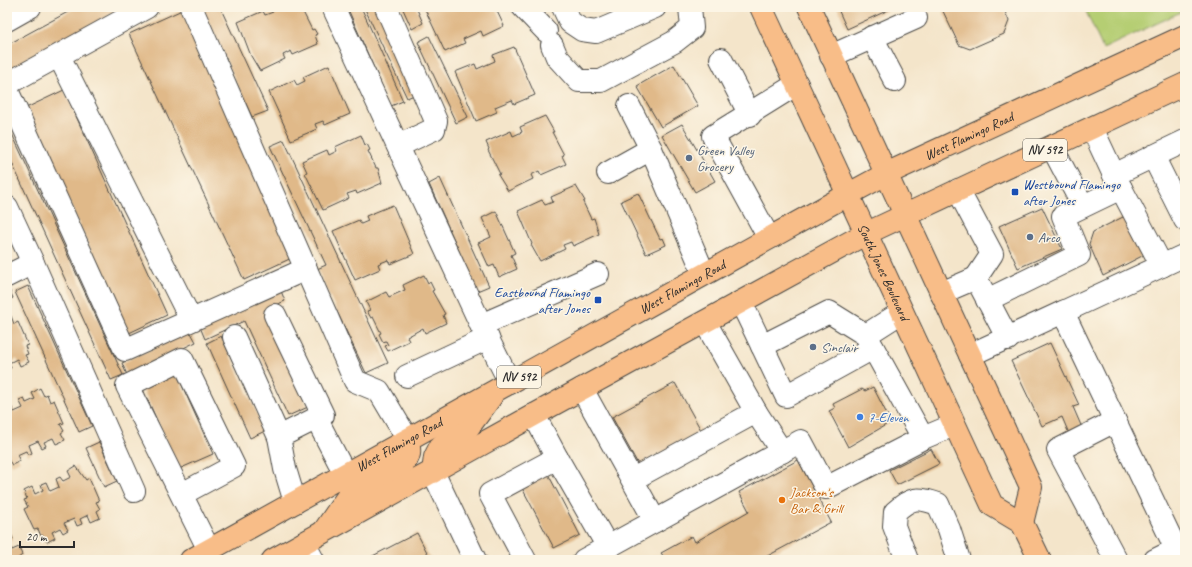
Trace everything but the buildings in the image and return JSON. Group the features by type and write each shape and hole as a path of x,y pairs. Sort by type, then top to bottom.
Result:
{"main road":[{"name":"South Jones Boulevard","path":"761,7 954,426 992,505 1022,523"},
{"path":"808,7 1031,487 1022,523 1040,560"},
{"name":"West Flamingo Road","path":"200,555 886,174 1185,36"},
{"name":"NV 592","path":"273,560 313,545 433,472 534,415 865,234 1185,84"},
{"path":"433,472 435,457 440,447 447,440 468,428 503,386"},
{"path":"313,545 348,496 402,465 408,459 410,452 408,440"}],"street":[{"path":"7,20 30,7"},
{"path":"7,84 147,7"},
{"path":"191,7 355,381 379,391 408,440"},
{"path":"333,7 484,332 503,386"},
{"path":"386,7 436,121 434,129 398,146"},
{"path":"523,7 549,38 557,57 579,81 601,81 674,42 692,28 690,7"},
{"path":"563,7 570,22 582,30 596,32 654,7"},
{"path":"831,56 916,18"},
{"path":"872,38 895,81"},
{"path":"59,56 191,320"},
{"path":"721,59 750,115"},
{"path":"769,238 713,136 750,115 797,84"},
{"path":"7,90 125,350 306,269"},
{"path":"630,106 651,149 704,274"},
{"path":"1092,128 1117,182 1162,266"},
{"path":"988,300 1079,255 1063,216 1083,206 1153,156 1185,142"},
{"path":"1052,146 1083,206"},
{"path":"608,173 651,149"},
{"path":"1153,156 1185,220"},
{"path":"941,293 976,278 992,254 958,190"},
{"path":"7,207 134,491"},
{"path":"970,355 1008,339 1185,255"},
{"path":"7,276 33,264"},
{"path":"407,376 484,332 598,274"},
{"path":"976,278 1008,339"},
{"path":"741,302 786,396 869,341 902,312"},
{"path":"762,346 829,312 869,341 923,438"},
{"path":"1063,312 1115,421 1181,547 1155,560"},
{"path":"275,315 323,415 279,437"},
{"path":"705,322 756,412 782,452"},
{"path":"234,337 279,437 285,469 295,502"},
{"path":"182,494 234,466 182,359 127,386 182,494 200,555"},
{"path":"582,388 655,521"},
{"path":"633,479 756,412"},
{"path":"534,415 608,547"},
{"path":"316,418 345,474"},
{"path":"1115,421 1058,450 1116,560"},
{"path":"584,560 802,441 826,488 923,438 954,426"},
{"path":"525,560 490,494 557,458"},
{"path":"433,472 475,560"},
{"path":"907,560 894,526 895,512 906,502 922,499 938,504 950,529 959,560"}],"green space":[{"path":"1084,7 1185,7 1185,10 1103,49"}],"place":[{"name":"Green Valley Grocery","path":"689,158"},
{"name":"Westbound Flamingo after Jones","path":"1015,192"},
{"name":"Arco","path":"1030,237"},
{"name":"Eastbound Flamingo after Jones","path":"598,300"},
{"name":"Sinclair","path":"813,347"},
{"name":"7-Eleven","path":"860,417"},
{"name":"Jackson's Bar & Grill","path":"782,500"}]}
